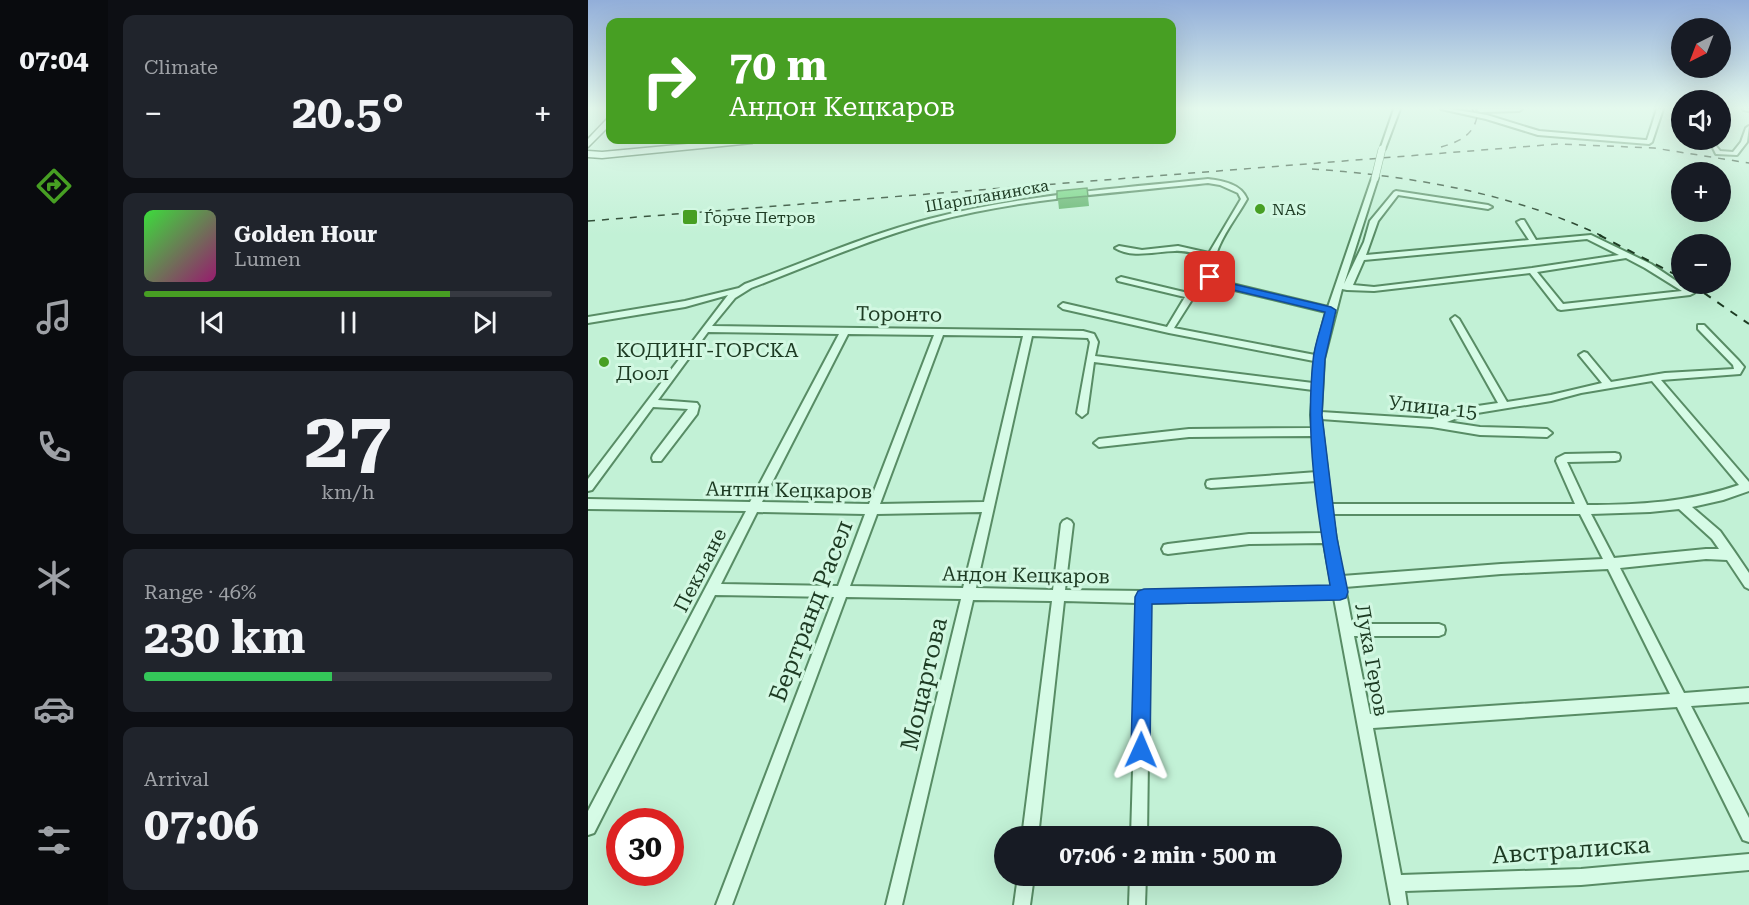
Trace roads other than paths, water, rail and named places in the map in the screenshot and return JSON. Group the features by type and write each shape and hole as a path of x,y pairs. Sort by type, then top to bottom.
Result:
{"street":[{"path":"588,154 640,151"},
{"name":"Лука Геров","path":"1381,151 1343,287 1331,310 1319,359 1316,415 1329,538 1399,905"},
{"path":"1717,151 1735,154 1737,151"},
{"name":"Шарпланинска","path":"588,487 727,302 748,286 886,235 947,216 1037,201 1208,181 1231,186 1241,192 1244,199 1212,256 1207,270 1210,277"},
{"path":"1488,207 1396,193 1374,221 1361,258 1343,287 1374,289 1628,256"},
{"path":"1521,222 1534,243"},
{"path":"1361,258 1588,237 1670,279 1690,293 1561,308 1532,270"},
{"path":"1119,248 1142,252 1178,248 1212,256"},
{"path":"1169,330 1199,282 1210,277 1229,286 1331,310"},
{"path":"1121,279 1190,296"},
{"path":"588,320 685,304 748,286"},
{"path":"1063,306 1169,330 1319,359"},
{"path":"1455,320 1504,405"},
{"path":"1432,423 1464,412 1654,378 1739,370 1732,358 1701,327"},
{"name":"Торонто","path":"706,329 939,333 1028,332 1091,336 1095,342 1090,358"},
{"name":"Пекљане","path":"588,827 845,331"},
{"name":"Моцартова","path":"894,905 989,507 1028,332"},
{"name":"Бертранд Расел","path":"724,905 939,333"},
{"path":"1584,355 1609,386"},
{"path":"1082,413 1090,358 1317,387"},
{"path":"1326,509 1583,509 1683,506 1718,498 1747,487 1654,378"},
{"path":"652,402 694,406 693,411 657,458"},
{"name":"Улица 15","path":"1316,415 1432,423 1480,431 1547,433"},
{"path":"1099,443 1189,433 1317,432"},
{"path":"1615,457 1561,460 1583,509 1749,834"},
{"path":"1211,484 1322,476"},
{"name":"Антпн Кецкаров","path":"588,504 873,509 989,507"},
{"path":"1683,506 1716,535 1749,583"},
{"path":"1031,826 1067,524"},
{"path":"1168,549 1249,539 1329,538"},
{"name":"Андон Кецкаров","path":"712,589 1144,597 1339,587 1501,569 1612,564 1706,554 1730,555"},
{"path":"1139,826 1144,597"},
{"path":"1346,630 1439,630"},
{"path":"1363,722 1749,695"},
{"name":"Австралиска","path":"1395,883 1581,877 1749,862"},
{"path":"1022,905 1025,886"},
{"path":"1137,905 1138,886"}],"railway":[{"path":"588,221 1467,151"},
{"path":"1674,151 1749,163"},
{"path":"1312,169 1387,176 1461,189 1533,208 1602,236"},
{"path":"1599,235 1671,272"},
{"path":"1706,294 1749,324"}],"place":[{"name":"NAS","path":"1260,209"},
{"name":"Ѓорче Петров","path":"690,217"},
{"name":"КОДИНГ-ГОРСКА Доол","path":"604,362"}]}
